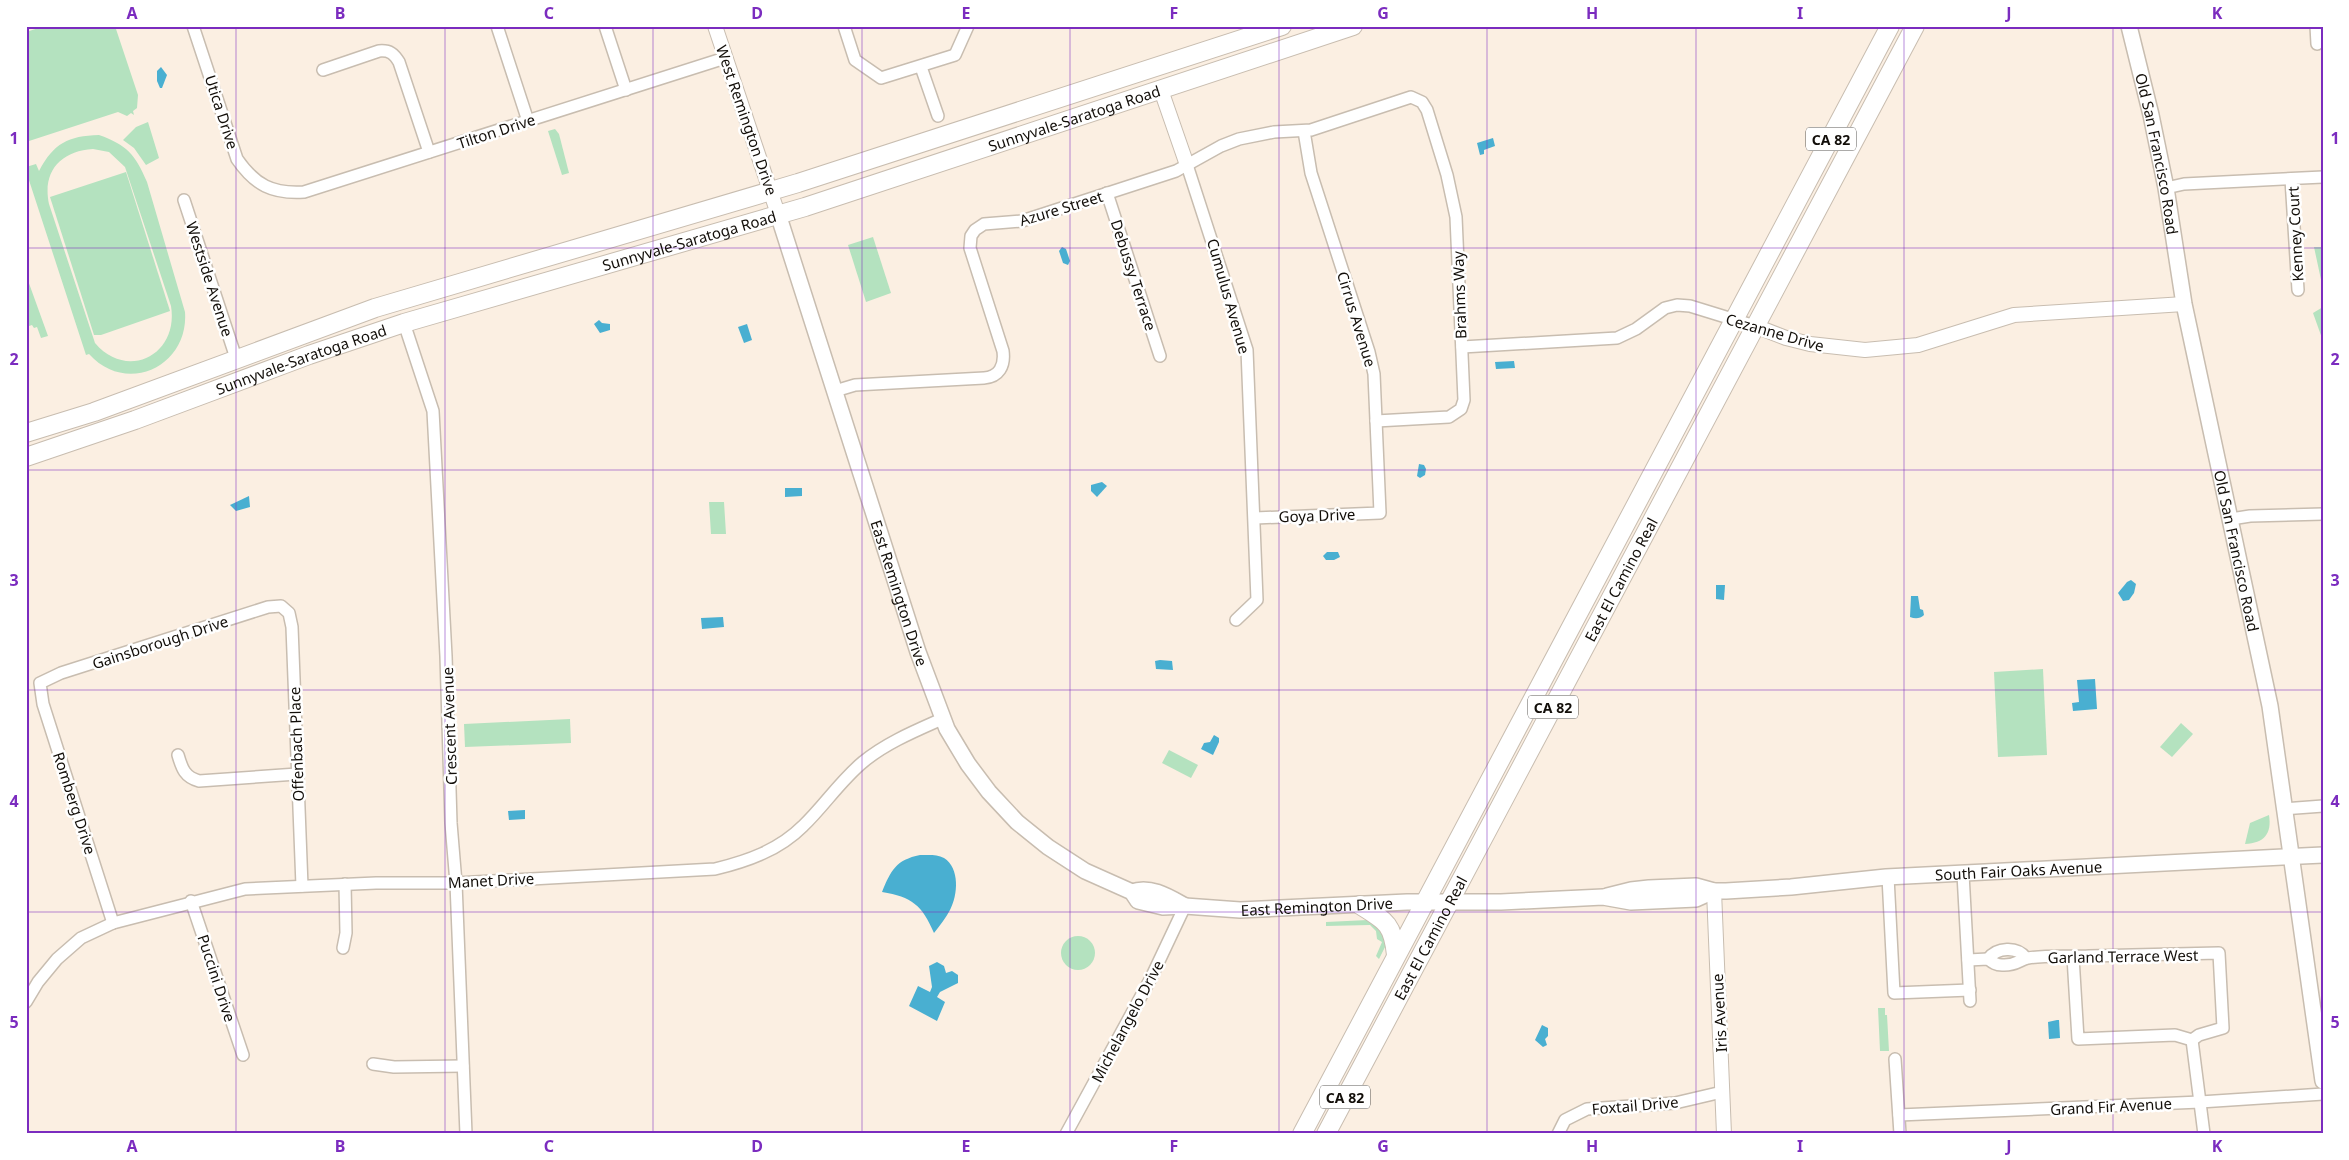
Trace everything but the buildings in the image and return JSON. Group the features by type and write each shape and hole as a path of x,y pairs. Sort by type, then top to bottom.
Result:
{"main road":[{"name":"Sunnyvale-Saratoga Road","path":"26,433 94,412 342,318 771,190 1282,26"},
{"name":"Sunnyvale-Saratoga Road","path":"26,455 110,429 309,355 404,323 872,186 1353,26"},
{"name":"East El Camino Real","path":"1302,1134 1890,26"},
{"name":"East El Camino Real","path":"1326,1134 1915,26"},
{"name":"Old San Francisco Road","path":"2129,26 2151,115 2166,188 2184,304 2270,706 2323,1081"},
{"path":"1876,101 1870,96 1869,89 1887,54 1880,45"},
{"path":"1826,192 1823,180 1849,129 1843,117"},
{"name":"East Remington Drive","path":"778,214 918,652 942,719 977,777 1017,822 1066,860 1085,871 1132,892 1142,888 1166,895 1185,906 1240,910 1450,902"},
{"name":"Sunnyvale-Saratoga Road","path":"26,455 29,446 37,441 87,425 91,421 94,412"},
{"path":"1630,562 1625,552 1644,513 1645,504 1640,498"},
{"path":"1590,637 1584,632 1583,626 1602,588 1603,567"},
{"name":"South Fair Oaks Avenue","path":"1450,902 1603,897 1631,902 1696,899 1714,891 1790,887 1888,877 2323,855"},
{"path":"1360,905 1382,918 1390,926 1394,935 1396,955"}],"street":[{"name":"Utica Drive","path":"193,26 237,159 248,175 266,187"},
{"path":"497,26 528,121"},
{"path":"605,26 626,90"},
{"name":"West Remington Drive","path":"716,26 735,89 745,111 778,214"},
{"path":"844,26 855,60 881,78 921,67 955,54 968,26"},
{"path":"2316,26 2317,44"},
{"path":"323,70 379,51 386,50 394,54 399,62 429,152"},
{"name":"Tilton Drive","path":"266,187 290,193 304,192 725,58"},
{"path":"921,67 938,116"},
{"name":"Cumulus Avenue","path":"1161,90 1247,350 1257,600 1236,620"},
{"name":"Azure Street","path":"835,391 854,385 984,378 996,374 1002,368 1003,351 970,248 971,236 975,230 984,224 1017,222 1176,171 1239,139 1274,132 1304,131 1406,98 1418,99"},
{"name":"Brahms Way","path":"1376,421 1449,417 1461,409 1464,400 1456,224 1452,196 1427,110 1418,99"},
{"name":"Cirrus Avenue","path":"1304,131 1311,173 1369,352 1374,374 1380,513"},
{"path":"2166,188 2184,184 2323,177"},
{"name":"Kenney Court","path":"2292,179 2298,290"},
{"name":"Debussy Terrace","path":"1107,193 1160,356"},
{"name":"Westside Avenue","path":"184,200 236,358"},
{"name":"Cezanne Drive","path":"1462,347 1617,338 1636,329 1665,308 1676,305 1690,306 1755,326 1786,338 1810,344 1837,348 1875,350 1927,343 2014,315 2184,304"},
{"name":"Crescent Avenue","path":"404,323 434,411 466,1134"},
{"name":"Goya Drive","path":"1255,518 1380,513"},
{"path":"2231,519 2250,516 2323,514"},
{"name":"Gainsborough Drive","path":"40,683 61,674 268,607 281,606"},
{"name":"Offenbach Place","path":"281,606 289,613 292,627 302,886"},
{"name":"Romberg Drive","path":"40,683 43,704 114,923"},
{"name":"Manet Drive","path":"26,1002 38,982 57,959 81,938 114,923 192,901 245,889 346,884 456,882 716,869 747,862 785,841 803,826 852,772 875,753 910,733 942,719"},
{"path":"178,755 183,770 190,778 200,781 297,774"},
{"path":"2284,809 2323,806"},
{"path":"1888,877 1894,993 1970,996 1963,874"},
{"path":"343,948 346,933 346,884"},
{"name":"Iris Avenue","path":"1714,891 1724,1134"},
{"name":"Puccini Drive","path":"192,901 243,1056"},
{"name":"Michelangelo Drive","path":"1066,1134 1151,978 1185,906"},
{"name":"Garland Terrace West","path":"1968,960 1988,959 1994,964 2006,965 2017,964 2026,958 2219,953 2223,1028 2199,1035 2192,1040"},
{"path":"2073,957 2078,1039 2175,1035 2192,1040 2204,1134"},
{"path":"1895,1059 1900,1134"},
{"path":"373,1064 394,1067 463,1066"},
{"name":"Foxtail Drive","path":"1558,1134 1565,1120 1587,1109 1675,1103 1722,1092"},
{"name":"Grand Fir Avenue","path":"1898,1115 2200,1102 2323,1094"}],"green space":[{"path":"45,26 115,26 138,95 137,108 133,111 134,115 131,113 127,116 118,112 26,142 26,32"},
{"path":"148,122 159,158 146,165 134,148 123,140 136,127"},
{"path":"555,129 559,134 569,173 562,175 548,131"},
{"path":"99,135 117,143 134,157 138,164 147,182 185,312 184,331 177,347 166,360 153,369 137,373 121,373 104,366 89,354 86,355 26,171 26,167 36,164 39,171 50,154 63,143 70,139","holes":["93,149 109,152 125,167 171,306 171,323 167,338 159,349 148,357 135,361 121,360 108,354 95,343 49,204 48,182 56,165 72,154 82,151"]},
{"path":"126,172 170,311 101,335 94,335 50,197"},
{"path":"873,237 891,293 866,302 848,245"},
{"path":"2314,247 2323,247 2323,289"},
{"path":"26,275 48,336 41,338 37,327 34,328 32,325 26,327"},
{"path":"2323,307 2323,341 2313,313"},
{"path":"709,502 724,502 726,534 711,534"},
{"path":"2043,669 2047,755 1998,757 1994,672"},
{"path":"570,719 571,743 465,747 464,724"},
{"path":"2181,723 2193,734 2172,757 2160,747"},
{"path":"1169,750 1198,765 1191,778 1162,763"},
{"path":"2269,815 2270,822 2265,836 2257,842 2245,844 2250,823"},
{"path":"1368,920 1382,927 1386,945 1379,959 1376,956 1382,942 1377,939 1376,931 1370,925 1326,926 1326,922"},
{"path":"1078,936 1085,937 1090,941 1094,946 1094,960 1090,965 1085,969 1078,970 1071,969 1066,965 1062,960 1061,953 1062,946 1066,941 1071,937"},
{"path":"1878,1008 1885,1008 1885,1015 1887,1015 1889,1051 1880,1051"}],"water":[{"path":"161,67 167,75 162,88 160,88 157,81 157,71"},
{"path":"1493,138 1495,146 1484,150 1484,154 1480,155 1477,143"},
{"path":"1062,247 1066,249 1070,261 1068,265 1063,263 1059,251"},
{"path":"599,320 602,323 610,324 610,330 600,333 594,324"},
{"path":"747,324 752,340 744,343 738,327"},
{"path":"1514,361 1515,368 1496,369 1495,362"},
{"path":"1419,464 1424,465 1426,469 1425,475 1420,478 1417,476"},
{"path":"1102,482 1107,486 1097,497 1091,491 1091,485"},
{"path":"785,488 802,488 802,496 785,497"},
{"path":"249,496 250,507 236,511 230,505"},
{"path":"1327,552 1338,552 1340,557 1334,560 1326,560 1323,556"},
{"path":"2131,580 2136,584 2134,593 2129,600 2123,601 2118,593"},
{"path":"1716,585 1725,585 1724,600 1716,599"},
{"path":"1911,596 1918,596 1920,609 1923,610 1924,615 1921,617 1910,617"},
{"path":"723,617 724,627 702,629 701,618"},
{"path":"1155,661 1172,661 1173,670 1156,669"},
{"path":"2095,679 2097,709 2073,711 2072,703 2079,702 2077,680"},
{"path":"1214,735 1219,738 1219,742 1213,755 1201,749 1204,743 1210,742"},
{"path":"525,810 525,819 509,820 508,811"},
{"path":"920,855 935,855 944,858 953,868 955,875 956,890 953,904 947,916 934,933 925,915 915,904 901,897 882,892 895,867 905,860"},
{"path":"937,962 944,966 946,973 952,971 958,975 958,983 940,992 937,997 945,1002 937,1021 909,1006 918,986 930,992 932,987 929,966"},
{"path":"2059,1020 2060,1038 2049,1039 2048,1022"},
{"path":"1542,1025 1548,1028 1548,1036 1545,1039 1547,1045 1543,1047 1535,1040"}]}
